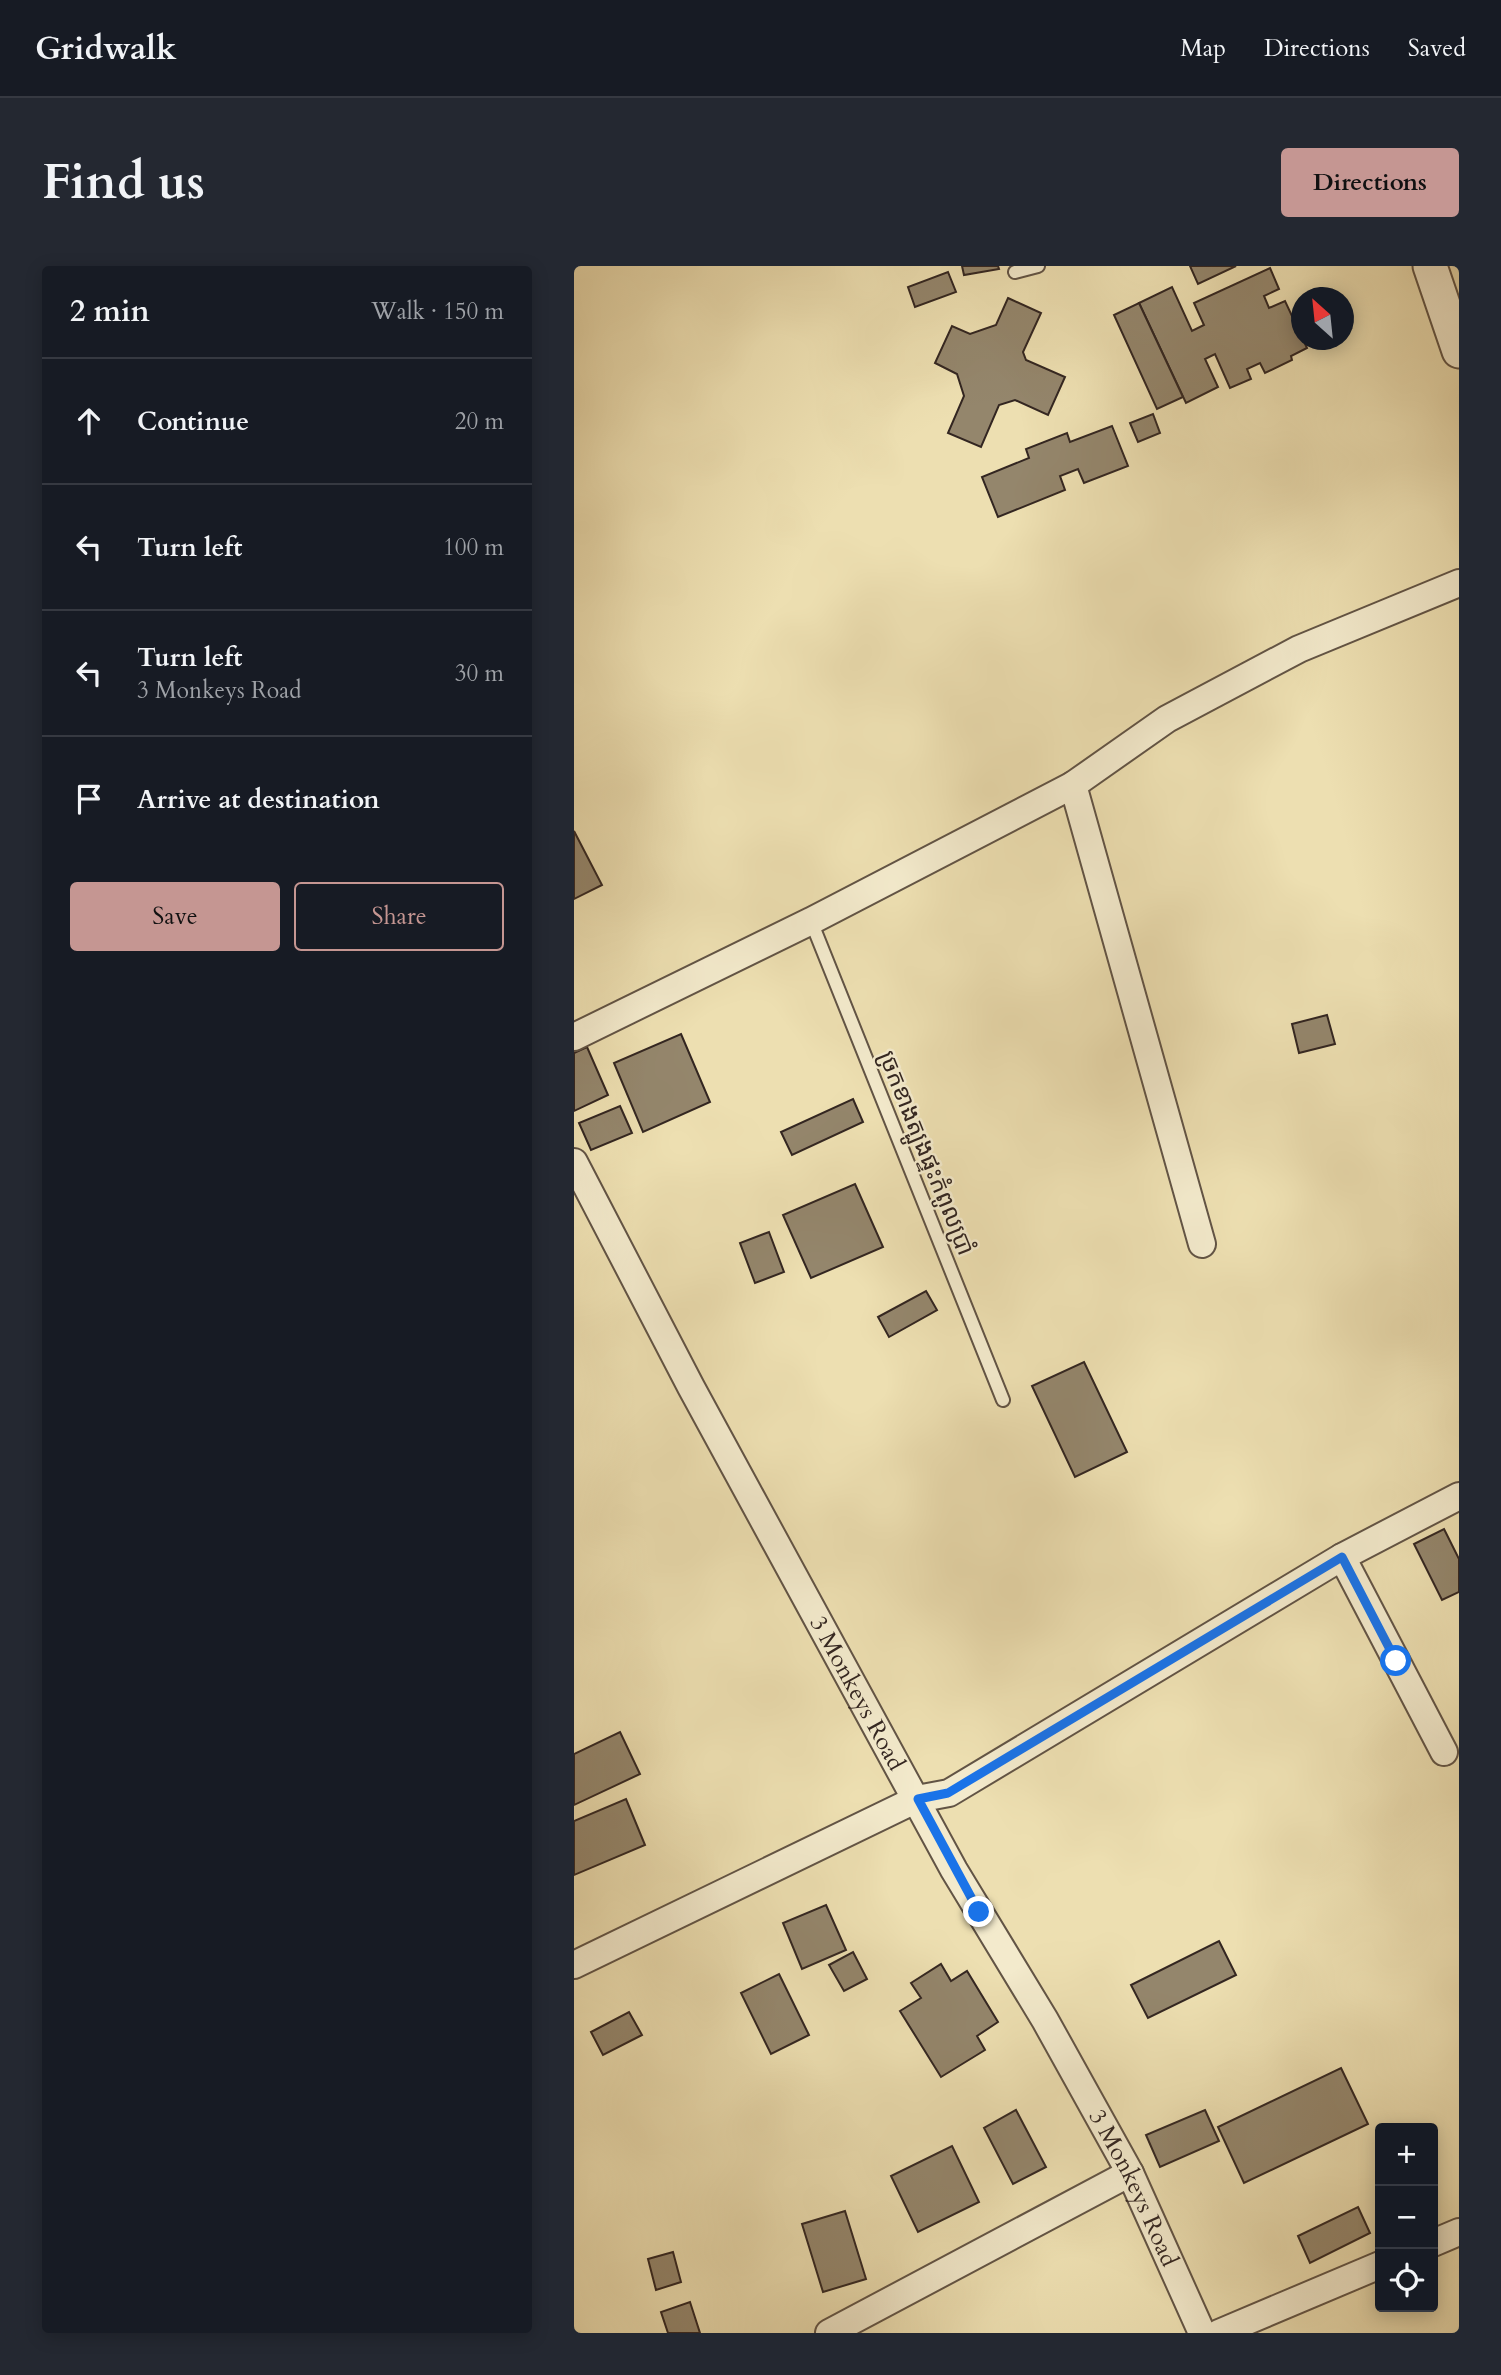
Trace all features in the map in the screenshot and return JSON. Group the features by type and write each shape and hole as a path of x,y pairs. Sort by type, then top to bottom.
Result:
{"street":[{"path":"1438,268 1459,351"},
{"path":"574,1037 811,920 1073,785 1167,719 1245,676 1361,621 1459,583"},
{"path":"1073,785 1202,1244"},
{"name":"3 Monkeys Road","path":"574,1162 691,1387 918,1799 954,1870 1045,2020 1130,2173 1202,2333"},
{"path":"574,1965 918,1799 948,1793 1342,1557 1459,1496"},
{"path":"1342,1557 1444,1752"},
{"path":"829,2333 1130,2173"},
{"path":"1438,2241 1459,2232"},
{"path":"1219,2333 1375,2267"}],"lane":[{"path":"1014,272 1038,266"},
{"name":"ច្រកខាងត្បូងផ្ទះកំពូលប្រាំ","path":"811,920 1003,1401"}],"building":[{"path":"962,266 998,266 999,269 964,275"},
{"path":"1190,266 1236,266 1198,284"},
{"path":"1270,268 1279,289 1264,296 1269,308 1285,301 1291,314 1291,350 1303,350 1291,356 1292,360 1265,373 1260,363 1247,369 1251,379 1230,388 1215,354 1205,359 1218,387 1186,403 1139,303 1172,287 1192,331 1204,325 1194,303"},
{"path":"948,272 956,292 915,307 908,287"},
{"path":"1008,298 1041,313 1023,352 1026,360 1065,377 1048,415 1015,400 999,405 981,447 948,433 964,396 957,374 935,363 952,326 970,334 996,325"},
{"path":"1139,303 1183,397 1157,409 1114,315"},
{"path":"1153,414 1160,433 1138,442 1130,423"},
{"path":"1112,426 1128,466 1084,483 1078,469 1060,476 1065,490 998,517 982,477 1029,458 1026,449 1067,433 1070,442"},
{"path":"574,831 602,885 574,899"},
{"path":"1327,1015 1335,1044 1299,1053 1292,1024"},
{"path":"681,1034 710,1102 643,1132 614,1063"},
{"path":"587,1047 608,1095 574,1111 574,1053"},
{"path":"853,1099 863,1122 792,1155 781,1132"},
{"path":"620,1106 632,1133 591,1150 579,1123"},
{"path":"855,1184 883,1247 811,1278 783,1215"},
{"path":"769,1232 784,1272 755,1283 740,1243"},
{"path":"926,1291 937,1310 889,1337 878,1317"},
{"path":"1084,1362 1127,1452 1075,1477 1032,1386"},
{"path":"1444,1529 1459,1559 1459,1592 1442,1600 1414,1544"},
{"path":"620,1732 640,1774 574,1805 574,1754"},
{"path":"626,1799 645,1845 574,1875 574,1821"},
{"path":"826,1905 846,1950 802,1969 783,1923"},
{"path":"1219,1941 1236,1975 1148,2018 1131,1985"},
{"path":"853,1952 867,1979 844,1991 829,1965"},
{"path":"941,1964 951,1981 967,1971 998,2022 977,2036 985,2050 941,2077 900,2011 921,1998 911,1983"},
{"path":"779,1974 809,2035 771,2054 741,1993"},
{"path":"629,2012 642,2035 603,2055 591,2032"},
{"path":"1341,2068 1368,2124 1244,2183 1218,2127"},
{"path":"1016,2110 1046,2167 1013,2184 984,2128"},
{"path":"1205,2110 1219,2141 1160,2167 1146,2135"},
{"path":"952,2146 979,2202 918,2232 891,2176"},
{"path":"1358,2207 1370,2233 1310,2263 1298,2236"},
{"path":"845,2211 866,2279 823,2292 802,2224"},
{"path":"673,2252 681,2282 656,2290 648,2259"},
{"path":"690,2302 700,2333 668,2333 661,2312"}],"route":[{"path":"979,1912 918,1799 948,1793 1342,1557 1396,1661"}]}
